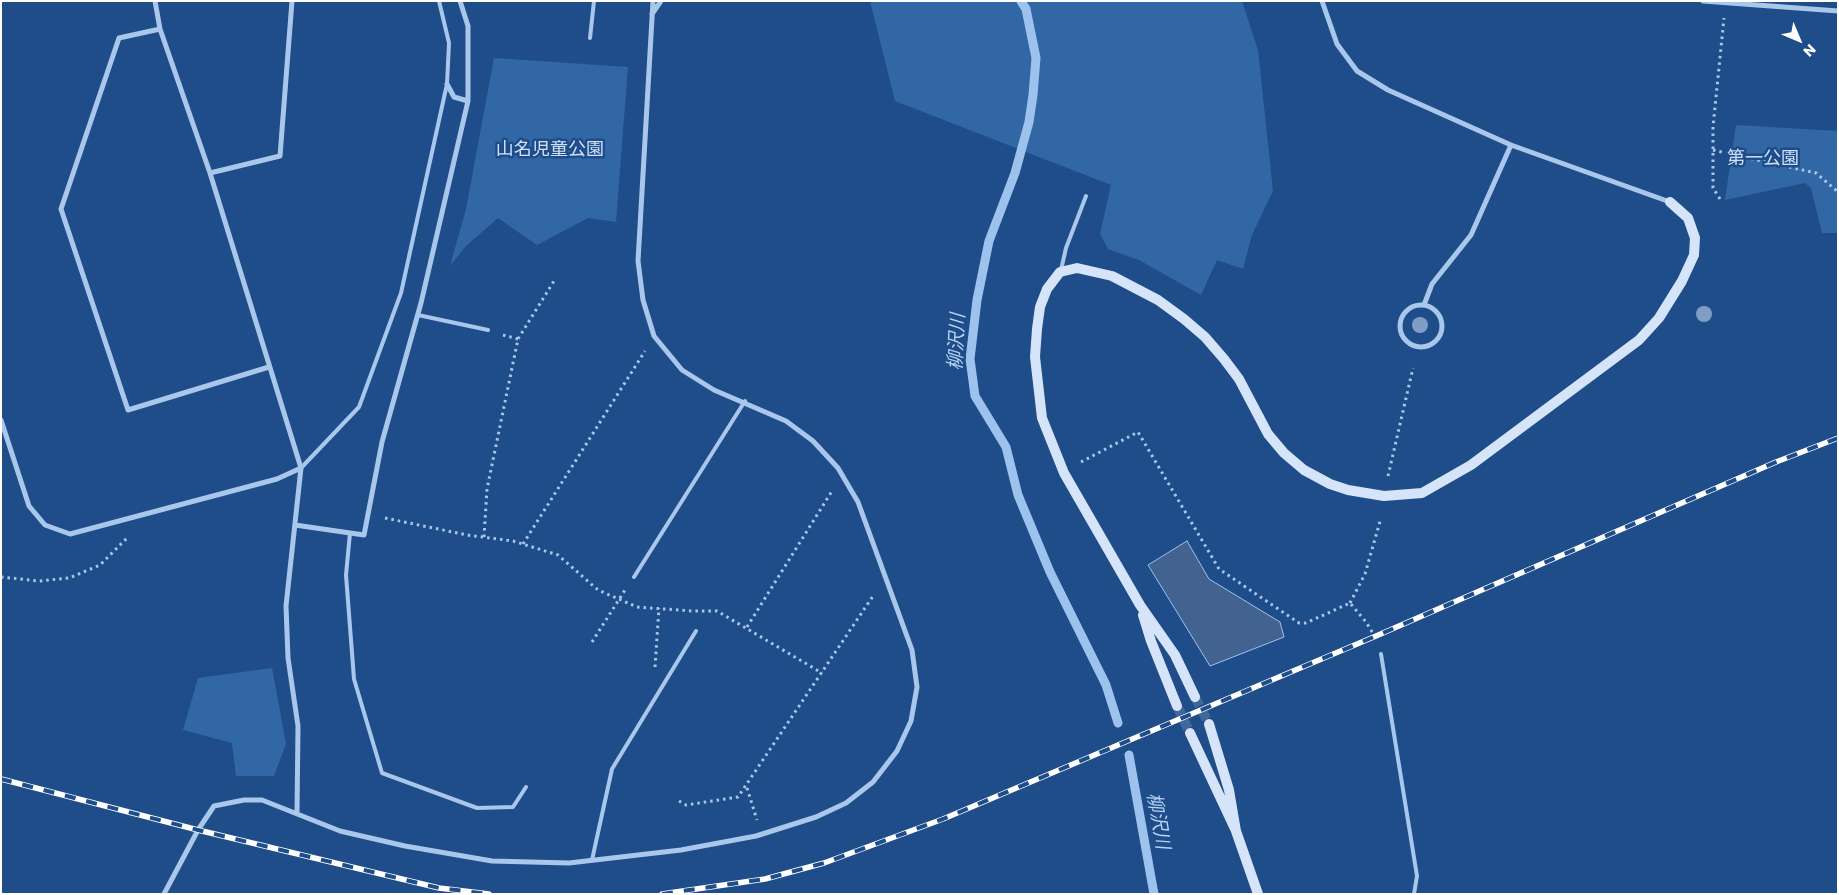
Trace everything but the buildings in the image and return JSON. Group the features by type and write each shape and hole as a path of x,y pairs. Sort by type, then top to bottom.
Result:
{"street":[{"path":"155,1 160,29 210,173 301,468 286,606 288,658 298,726 297,814"},
{"path":"210,173 280,156 292,1"},
{"path":"295,526 364,535 382,442 418,315 468,101 468,26 460,1"},
{"path":"164,894 198,830 214,806 244,800 262,800 340,831 405,846 492,860 569,863 681,850 756,836 816,817 846,803 872,782 897,751 911,721 917,687 912,650 858,502 838,468 812,441 786,421 714,390 682,370 654,336 643,300 638,261 652,1"},
{"path":"652,14 661,1"},
{"path":"1195,697 1175,655 1140,605 1064,473 1042,418 1035,357 1037,329 1040,307 1047,289 1060,272 1077,268 1112,276 1158,300 1205,337 1224,359 1239,378 1268,434 1284,453 1304,470 1330,484 1348,490 1384,496 1422,493 1471,465 1639,340 1659,318 1682,281 1694,255 1695,238 1688,218 1670,202 1511,145 1388,90 1357,71 1337,44 1322,1"},
{"path":"1703,1 1838,11"},
{"path":"160,29 119,38 61,209 128,410 269,367"},
{"path":"447,84 454,97 468,101"},
{"path":"1424,305 1432,284 1471,235 1511,145"},
{"path":"1418,305 1424,305 1436,312 1440,318 1440,332 1432,344 1418,347 1412,345 1402,336 1400,323 1406,311 1418,305"},
{"path":"1,420 29,506 45,524 70,534 277,479 301,468"},
{"path":"1140,605 1151,641 1178,706"},
{"path":"1209,724 1229,790 1236,831"},
{"path":"1190,733 1236,831 1258,894"}],"lane":[{"path":"301,468 359,406 401,293 447,84 449,43 439,1"},
{"path":"590,38 594,1"},
{"path":"1060,272 1066,248 1086,196"},
{"path":"418,315 488,330"},
{"path":"634,577 745,402"},
{"path":"350,533 346,575 354,679 382,774 477,808 513,807 526,786"},
{"path":"592,860 612,768 696,631"},
{"path":"1381,654 1417,876 1414,894"}],"path":[{"path":"1720,199 1713,188 1713,127 1725,15"},
{"path":"1713,150 1816,173 1838,192"},
{"path":"484,537 487,489 518,339 554,281"},
{"path":"523,544 646,350"},
{"path":"1388,476 1413,368"},
{"path":"1078,464 1138,432 1219,569 1299,623 1306,623 1350,603 1365,574 1381,518"},
{"path":"747,627 832,491"},
{"path":"1,577 39,581 69,578 100,566 153,512"},
{"path":"385,518 523,544 558,555 598,590 637,607 717,611 822,673"},
{"path":"679,801 686,805 738,797 747,787 875,593"},
{"path":"592,642 619,599"},
{"path":"1350,603 1376,636 1381,654"},
{"path":"654,672 659,608"},
{"path":"747,787 758,822"}],"green space":[{"path":"870,1 1242,1 1258,50 1273,191 1252,235 1243,269 1217,260 1201,295 1139,260 1108,249 1100,234 1111,185 895,101"},
{"name":"山名児童公園","path":"494,58 628,67 616,222 588,218 537,245 498,218 466,246 450,266 466,209"},
{"name":"第一公園","path":"1736,125 1838,131 1838,233 1822,233 1811,188 1805,183 1725,200"},
{"path":"272,668 286,744 274,776 236,776 232,743 183,730 198,678"}],"shaded area":[{"path":"1187,541 1209,579 1280,622 1284,637 1210,666 1148,565"}],"waterway":[{"name":"柳沢川","path":"1021,1 1026,9 1036,58 1033,95 1029,122 1015,173 989,241 977,300 970,359 975,396 1006,447 1018,495 1050,572 1106,685 1118,723"},
{"name":"柳沢川","path":"1129,755 1154,894"}],"tunnel":[{"path":"1195,697 1209,724"},
{"path":"1177,706 1190,733"}],"railway":[{"path":"662,894 765,879 824,863 943,819 1376,636 1776,462 1838,438"},
{"path":"1,779 198,830 439,888 489,894"}]}
